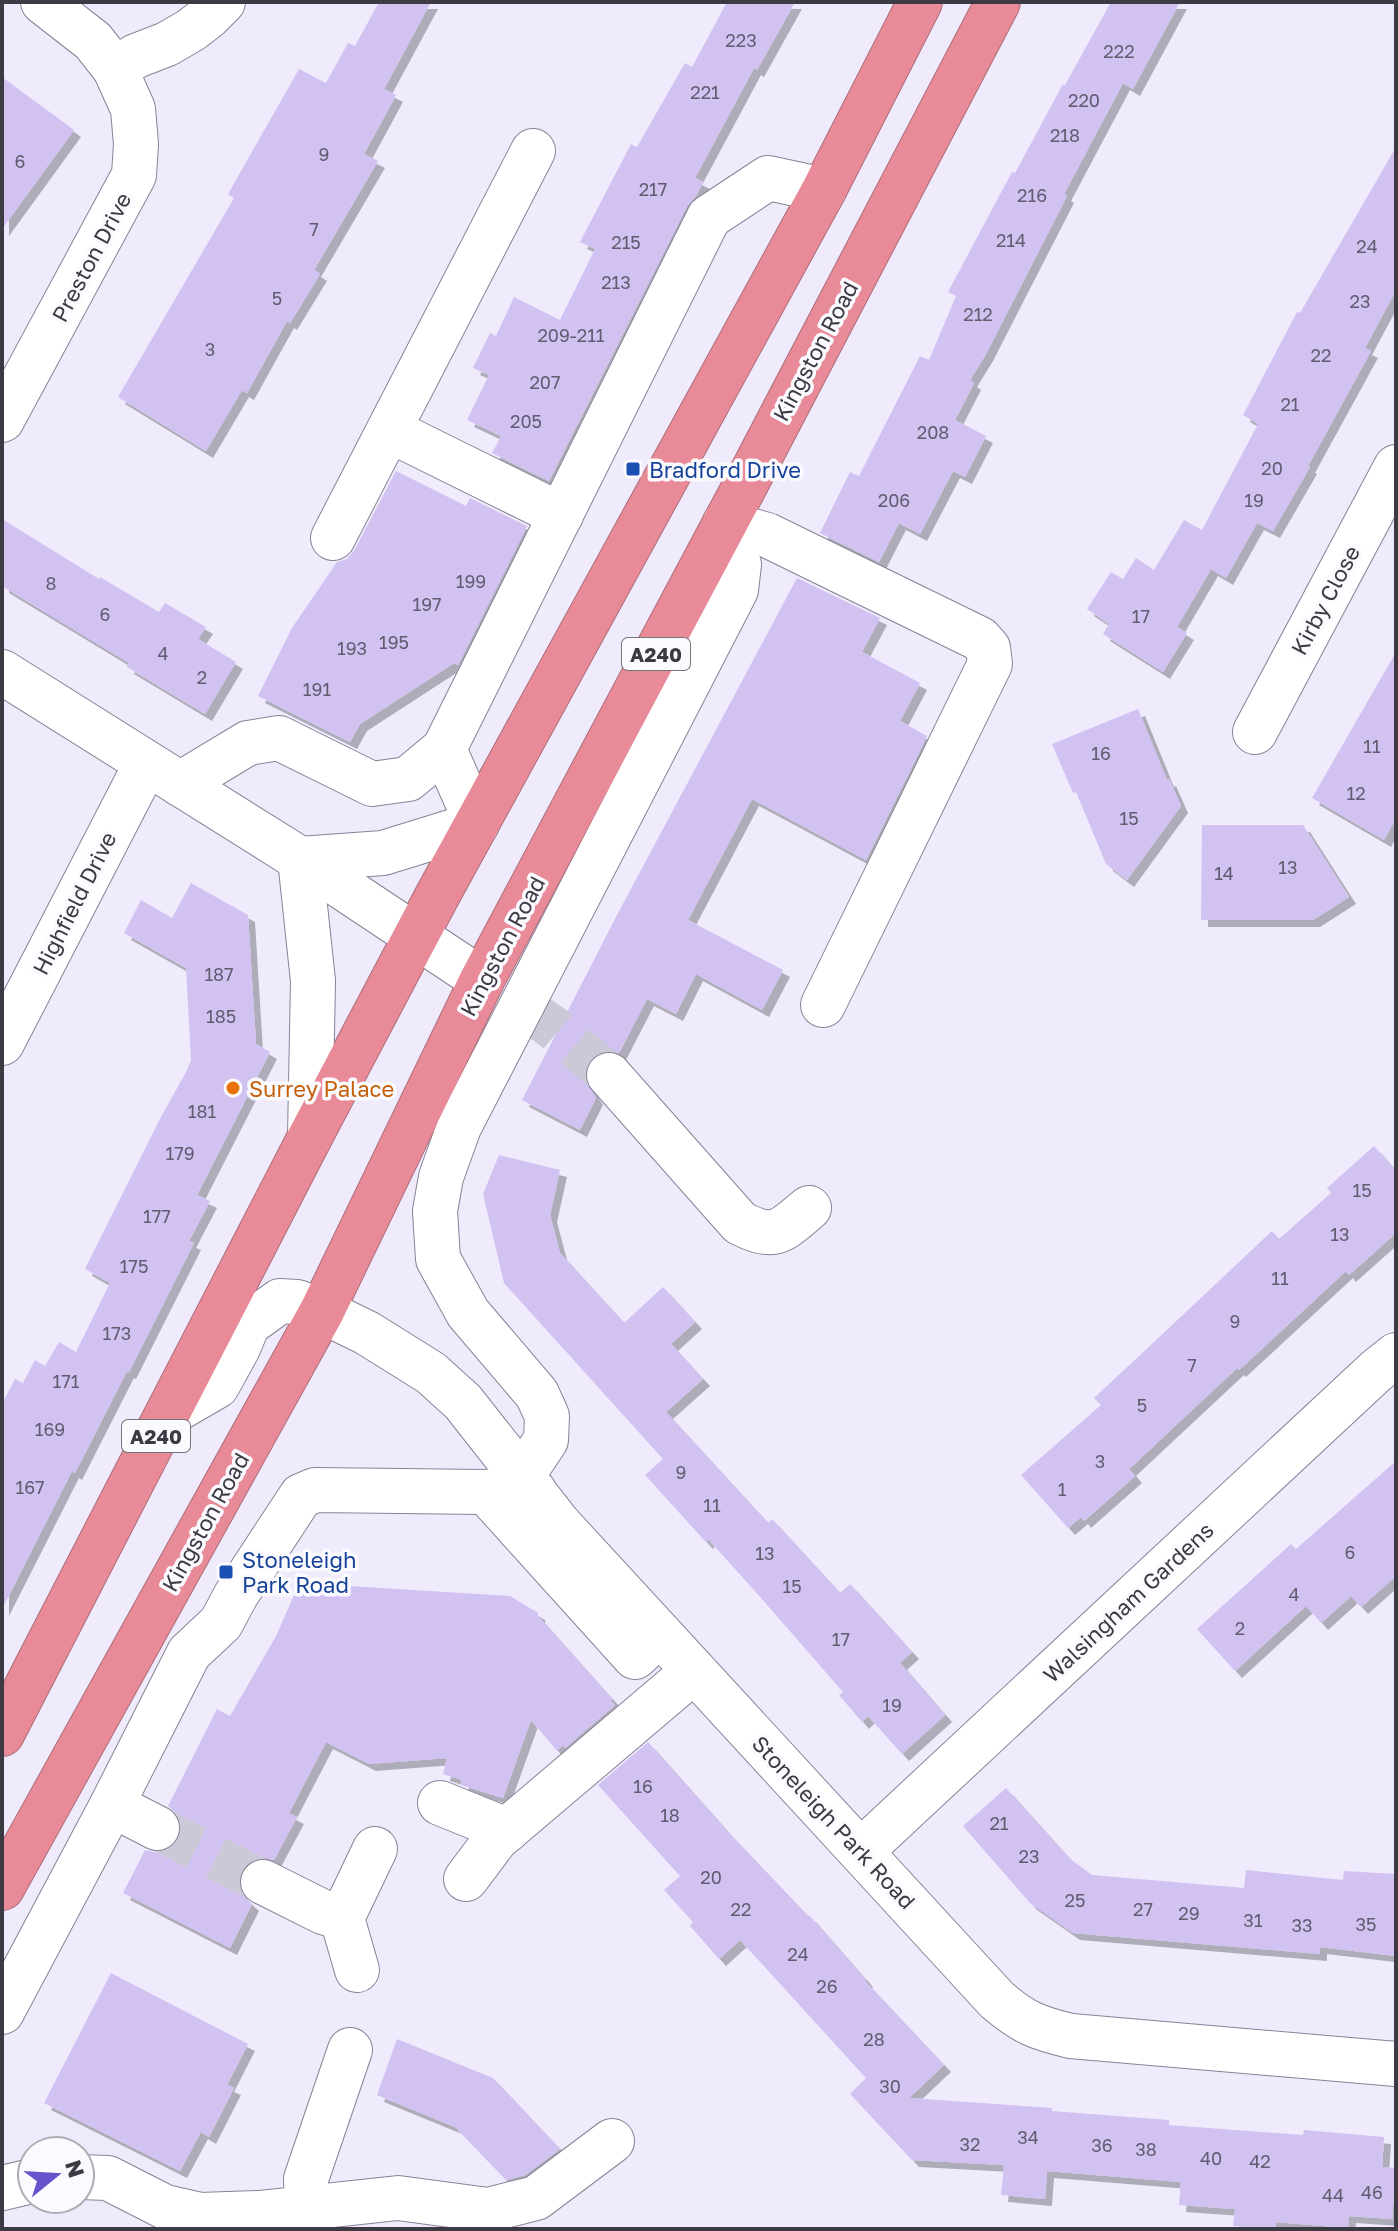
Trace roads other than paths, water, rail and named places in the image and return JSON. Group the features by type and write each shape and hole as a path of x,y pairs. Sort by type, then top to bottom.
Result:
{"highway":[{"name":"A240","path":"2,1734 417,935 824,190 920,2"},
{"name":"Kingston Road","path":"2,1888 322,1311 482,980 998,2"}],"street":[{"name":"Preston Drive","path":"2,420 134,175 136,144 133,109 115,69 93,41 43,2"},
{"path":"115,69 191,30 223,2"},
{"path":"333,538 533,151"},
{"path":"163,774 248,743 279,738 372,784 408,779 444,749 709,217 768,178 824,190"},
{"path":"389,430 561,515"},
{"name":"Kirby Close","path":"1255,732 1396,467"},
{"path":"725,523 767,535 980,639 988,648 990,664 823,1005"},
{"path":"2,2012 189,1653 221,1623 301,1496 315,1490 514,1487 546,1440 547,1416 537,1394 468,1313 438,1259 435,1211 441,1177 459,1127 736,590 739,564 725,523"},
{"path":"2,672 300,859 482,980"},
{"path":"300,859 383,853 477,824 444,749"},
{"name":"Highfield Drive","path":"2,1043 163,774"},
{"path":"300,859 313,981 310,1137"},
{"path":"609,1075 740,1223 760,1233 781,1231 809,1208"},
{"name":"Stoneleigh Park Road","path":"167,1415 217,1386 248,1324 280,1301 297,1302 322,1311 367,1333 431,1373 463,1402 514,1487 559,1524 1016,2017 1038,2028 1071,2036 1396,2064"},
{"name":"Walsingham Gardens","path":"861,1851 1396,1355"},
{"path":"466,1879 496,1839 694,1671"},
{"path":"440,1803 507,1830"},
{"path":"112,1805 157,1828"},
{"path":"357,1970 342,1918 375,1849"},
{"path":"263,1882 323,1912 342,1918"},
{"path":"307,2207 306,2179 350,2050"},
{"path":"96,2178 108,2178 165,2207 200,2215 259,2213 398,2198 488,2210 536,2198 612,2141"}],"tunnel":[{"path":"522,1006 609,1075"},
{"path":"157,1828 263,1882"}],"place":[{"name":"Bradford Drive","path":"633,469"},
{"name":"Surrey Palace","path":"233,1088"},
{"name":"Stoneleigh Park Road","path":"226,1572"}]}
